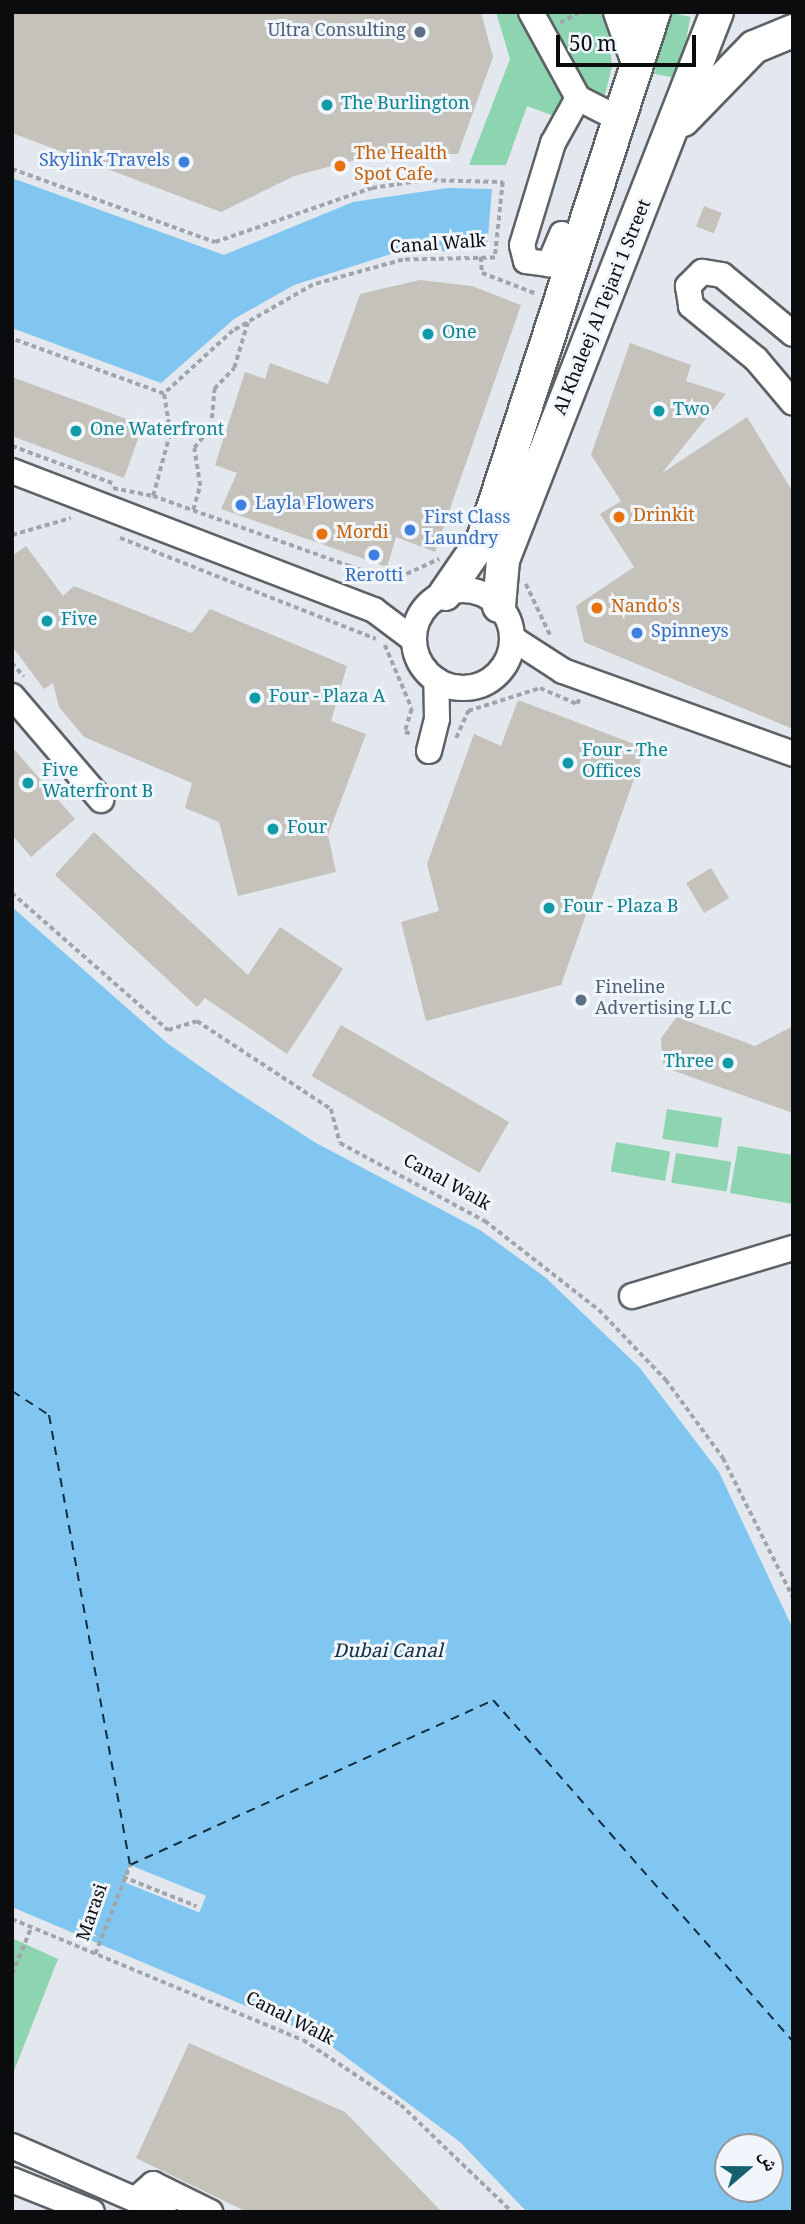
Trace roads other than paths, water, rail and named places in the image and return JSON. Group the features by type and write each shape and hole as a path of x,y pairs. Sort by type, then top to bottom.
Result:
{"main road":[{"path":"620,12 636,57"},
{"name":"Al Khaleej Al Tejari 1 Street","path":"434,603 483,539 575,228 619,118 636,57 653,12"},
{"name":"Al Khaleej Al Tejari 1 Street","path":"499,606 503,560 673,131 717,12"},
{"path":"673,131 754,47 793,31"}],"street":[{"path":"531,12 578,98 619,118"},
{"path":"575,228 555,259 533,265 522,253 557,130 578,98"},
{"path":"528,228 575,228"},
{"path":"793,334 722,275 702,272 688,286 691,306 756,359 793,403"},
{"path":"12,471 374,610 414,640 420,662 447,684 481,684 503,667 512,638"},
{"path":"374,610 434,603 479,593 499,606 512,638 563,671 793,754"},
{"path":"414,640 434,603"},
{"path":"503,667 563,671"},
{"path":"429,751 447,684"},
{"path":"12,696 101,800"},
{"path":"632,1296 793,1248"},
{"path":"12,2146 164,2212"},
{"path":"12,2180 92,2212"},
{"path":"136,2199 153,2184 210,2212"}],"water":[{"path":"12,178 224,255 353,202 448,188 492,189 487,249 391,254 294,285 234,319 161,383 12,328"},
{"name":"Dubai Canal","path":"12,907 167,1043 231,1088 316,1143 480,1230 546,1278 640,1368 719,1472 793,1629 793,2212 527,2212 460,2142 319,2037 12,1907"}],"place":[{"name":"Ultra Consulting","path":"420,32"},
{"name":"The Burlington","path":"327,105"},
{"name":"Skylink Travels","path":"184,162"},
{"name":"The Health Spot Cafe","path":"340,166"},
{"name":"One","path":"428,334"},
{"name":"Two","path":"659,411"},
{"name":"One Waterfront","path":"76,431"},
{"name":"Layla Flowers","path":"241,505"},
{"name":"Drinkit","path":"619,517"},
{"name":"First Class Laundry","path":"410,530"},
{"name":"Mordi","path":"322,534"},
{"name":"Rerotti","path":"374,555"},
{"name":"Nando's","path":"597,608"},
{"name":"Five","path":"47,621"},
{"name":"Spinneys","path":"637,633"},
{"name":"Four - Plaza A","path":"255,698"},
{"name":"Four - The Offices","path":"568,763"},
{"name":"Five Waterfront B","path":"28,783"},
{"name":"Four","path":"273,829"},
{"name":"Four - Plaza B","path":"549,908"},
{"name":"Fineline Advertising LLC","path":"581,1000"},
{"name":"Three","path":"728,1063"}]}
